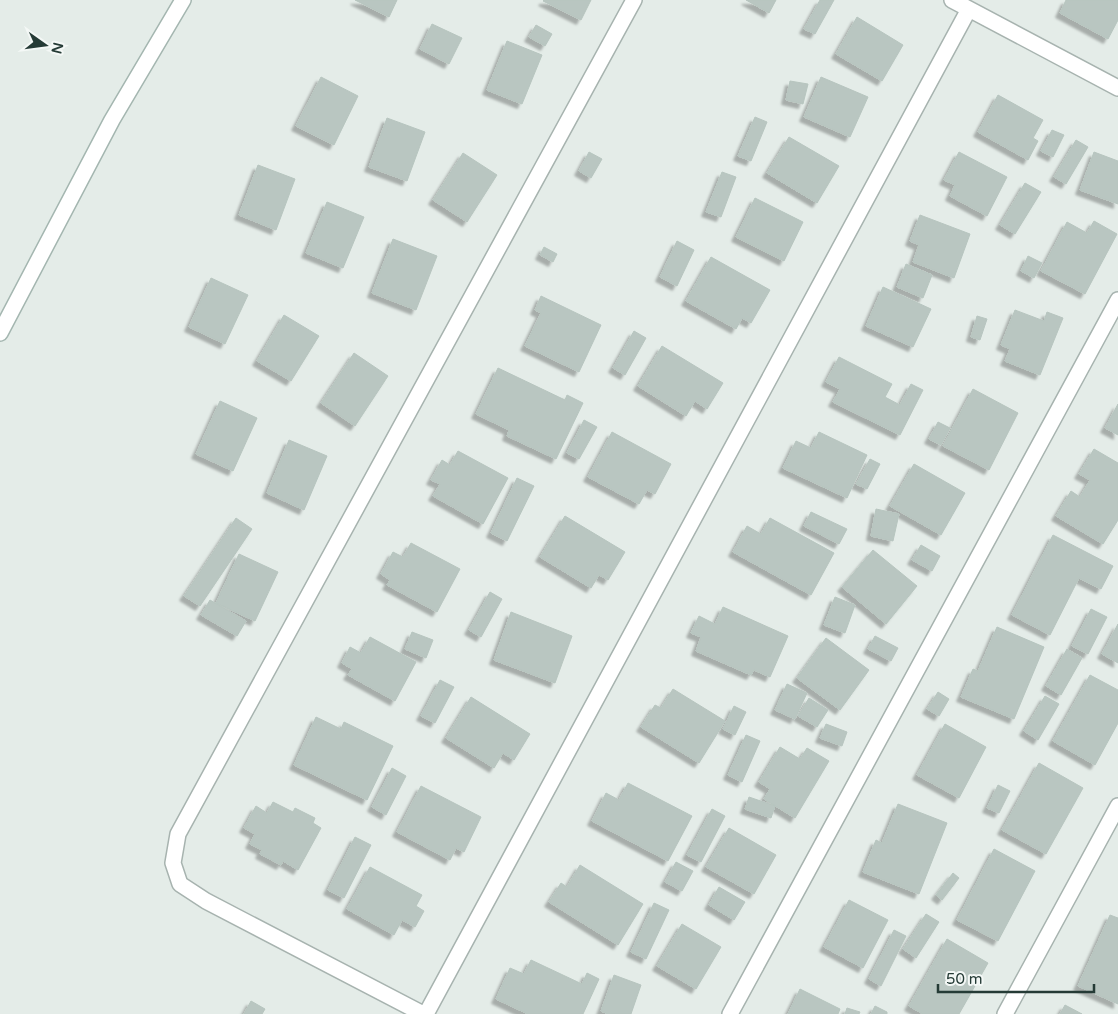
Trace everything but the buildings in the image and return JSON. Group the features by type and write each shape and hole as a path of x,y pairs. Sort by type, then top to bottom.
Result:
{"street":[{"path":"0,333 112,120 183,0"},
{"path":"634,0 178,834 173,863 180,884 206,900 425,1014 969,9"},
{"path":"952,0 1118,88"},
{"path":"730,1014 1118,300"},
{"path":"1005,1014 1118,806"}]}
